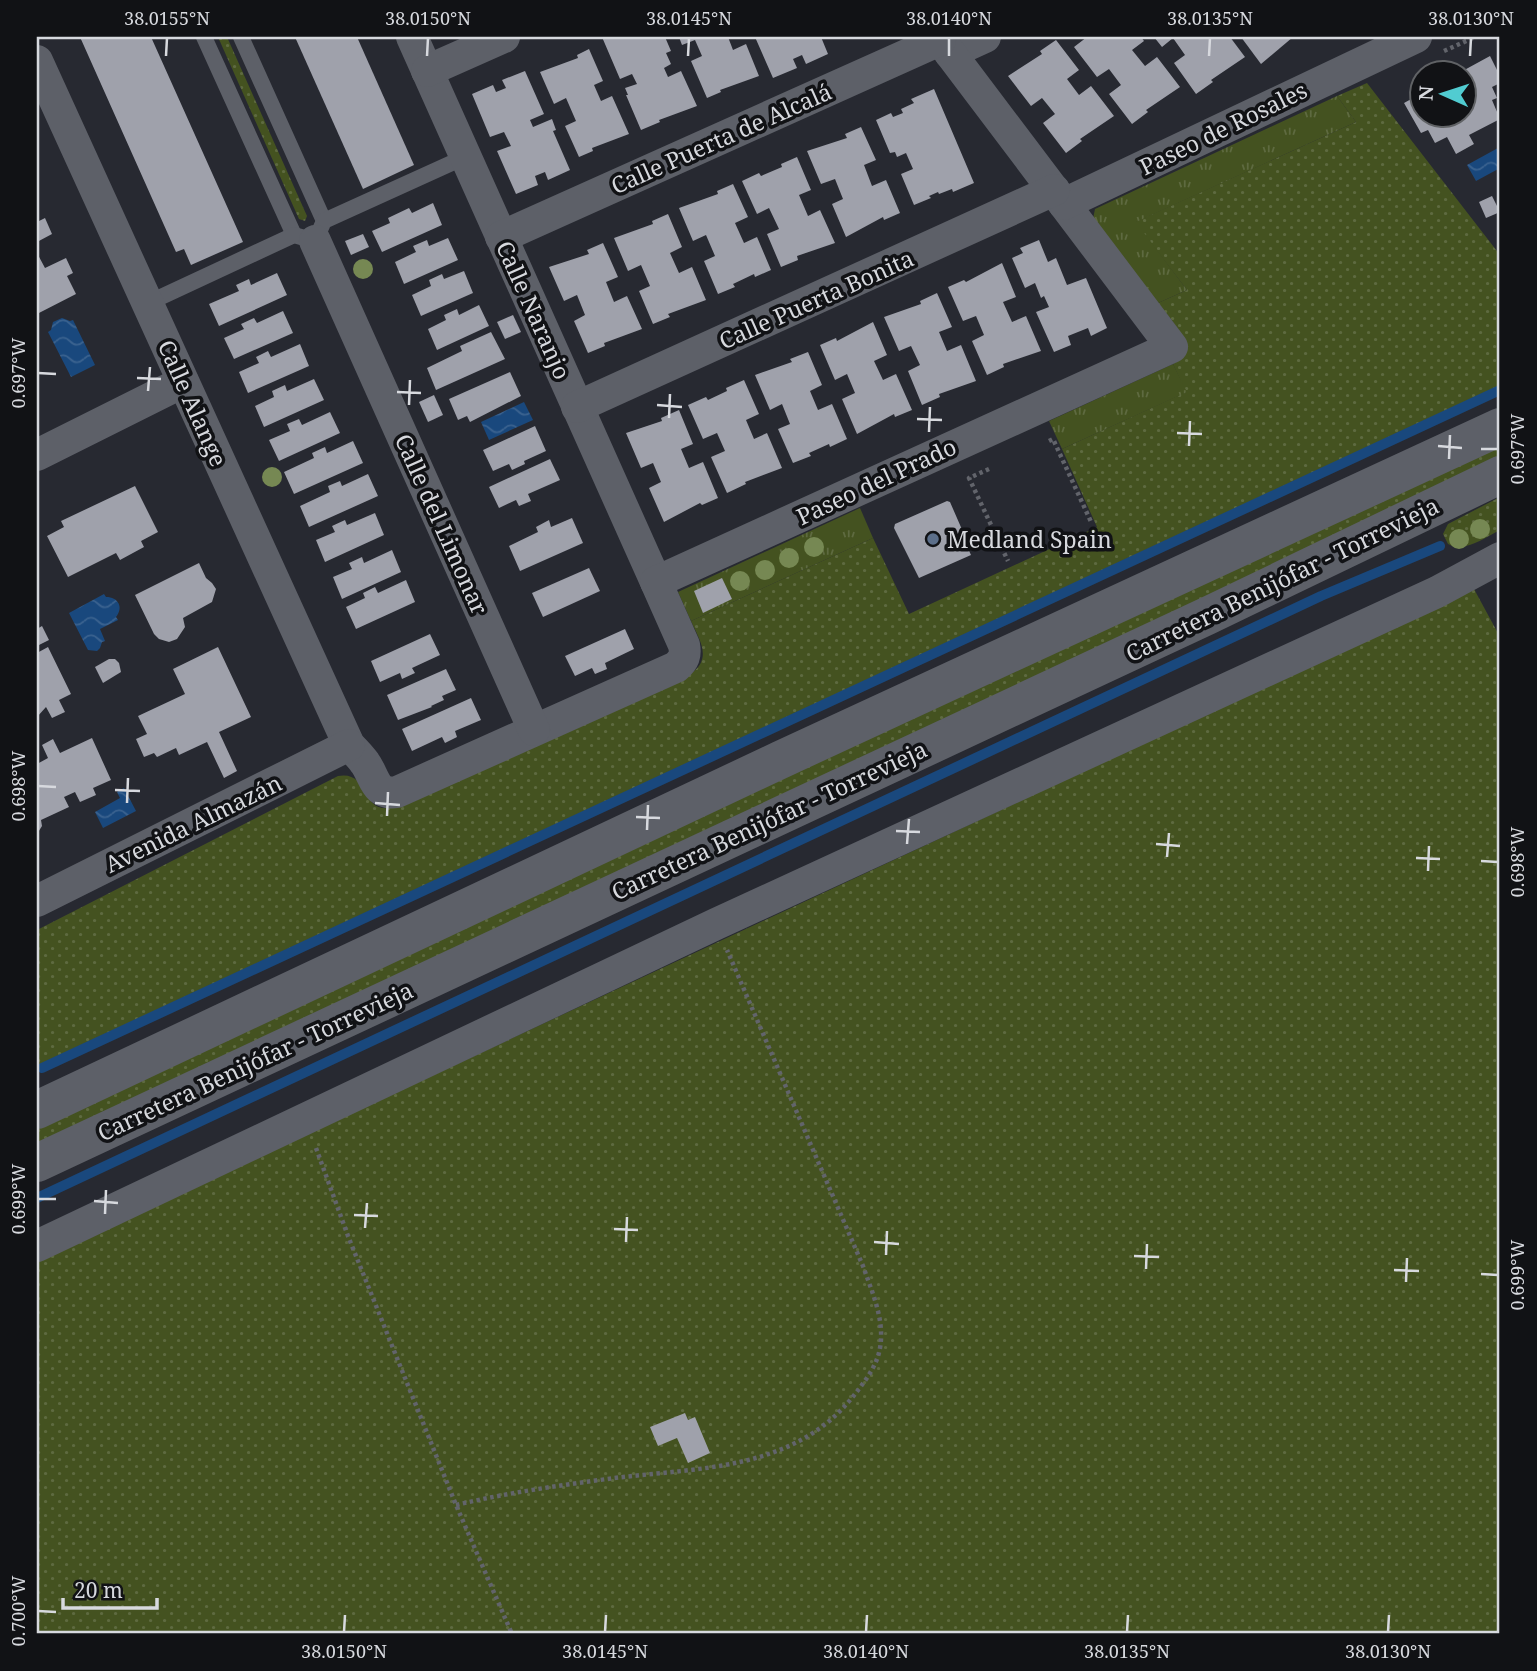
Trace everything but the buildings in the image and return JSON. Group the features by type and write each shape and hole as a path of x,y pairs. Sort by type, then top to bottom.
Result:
{"main road":[{"name":"Carretera Benijófar - Torrevieja","path":"37,1110 780,760 1500,427"},
{"name":"Carretera Benijófar - Torrevieja","path":"37,1163 1194,622 1500,475"}],"street":[{"name":"Calle Naranjo","path":"412,37 656,582"},
{"path":"427,71 504,37"},
{"name":"Calle Puerta de Alcalá","path":"501,237 943,43 985,37"},
{"name":"Paseo de Rosales","path":"1059,197 1376,45 1416,37"},
{"name":"Paseo del Prado","path":"656,582 1172,346 943,43"},
{"name":"Calle Alange","path":"37,61 349,745"},
{"name":"Calle Puerta Bonita","path":"578,407 1059,197"},
{"name":"Calle del Limonar","path":"311,232 534,730"},
{"path":"37,455 183,382"},
{"path":"37,1245 716,924 1437,592 1497,567"},
{"path":"349,745 366,764 381,790 389,793 676,667 685,654 684,645 656,582"},
{"name":"Avenida Almazán","path":"37,901 349,745"}],"lane":[{"name":"Calle del Limonar","path":"204,37 311,232"},
{"name":"Calle del Limonar","path":"241,37 311,232"},
{"path":"148,303 311,232 465,157"}],"path":[{"path":"1041,444 1053,439 1091,524"},
{"path":"989,469 969,478 1008,561"},
{"path":"456,1505 496,1495 562,1485 737,1464 767,1455 798,1444 823,1425 848,1403 869,1376 880,1348 878,1311 863,1266 716,924"},
{"path":"305,1118 348,1236 456,1505 512,1634"}],"green space":[{"path":"218,37 227,37 307,216 305,221 299,219"},
{"path":"1367,83 1500,255 1500,388 37,1066 37,930 338,776 348,776 356,780 375,805 393,807 693,672 699,666 703,654 691,621 873,538 909,614 1097,527 1062,449 1186,392 1173,364 1184,357 1183,341 1177,328 1158,303 1187,290 1135,222 1356,122 1337,96"},
{"path":"1337,96 1356,122 1136,222 1187,290 1158,303 1093,219 1095,209"},
{"path":"1173,364 1187,392 1062,449 1049,421"},
{"path":"1500,444 1500,463 37,1144 37,1127"},
{"path":"1500,497 1500,530 1468,546 1448,544 1443,534 1448,524"},
{"path":"860,508 873,538 691,621 678,592"},
{"path":"1474,589 1500,637 1500,1634 37,1634 37,1260"}],"water":[{"path":"1498,148 1500,168 1476,181 1467,165"},
{"path":"62,318 73,320 95,365 71,377 48,332 53,322"},
{"path":"524,402 533,420 489,440 481,422"},
{"path":"104,594 119,603 120,610 116,617 118,620 100,629 105,641 97,651 88,650 69,613"},
{"path":"124,788 136,811 103,828 95,812 120,798 117,792"}],"waterway":[{"path":"42,1068 1500,390"},
{"path":"37,1198 1321,596 1440,546"}],"place":[{"name":"Medland Spain","path":"933,539"}]}
